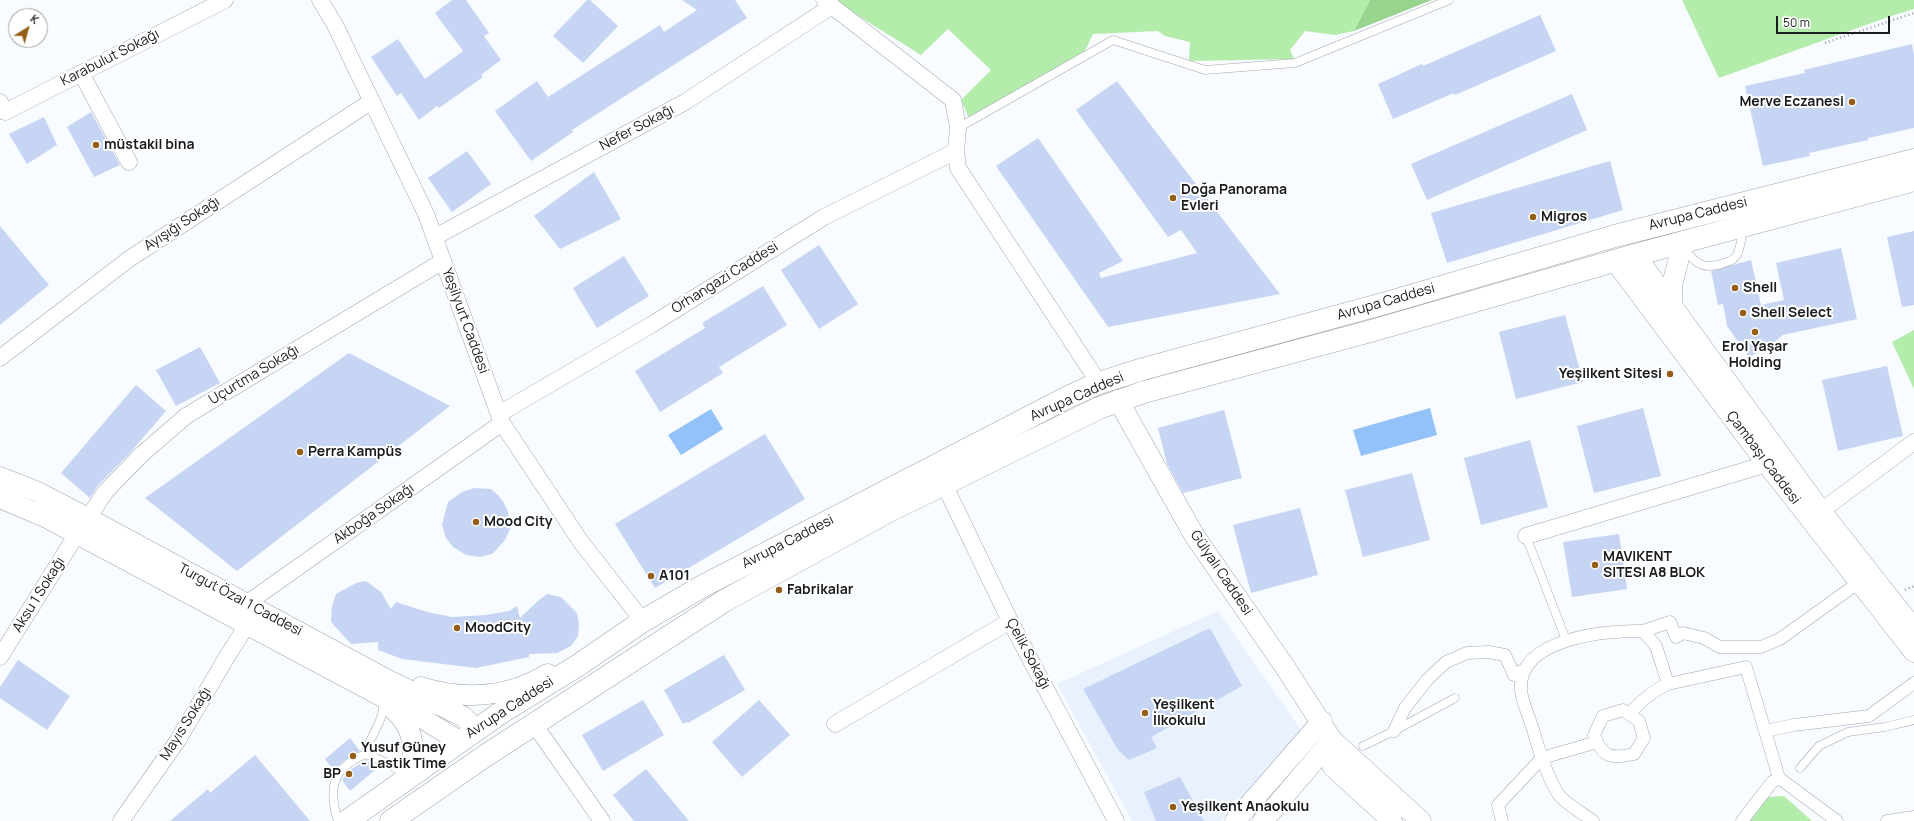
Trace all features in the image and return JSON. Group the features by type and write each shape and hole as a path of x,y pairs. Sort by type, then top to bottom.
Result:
{"main road":[{"name":"Avrupa Caddesi","path":"347,821 468,735 643,622 702,587 786,542 1099,383 1143,369 1386,303 1615,236 1914,160"},
{"name":"Avrupa Caddesi","path":"391,821 485,756 724,600 890,511 1077,418 1118,400 1681,242 1914,180"},
{"path":"1615,261 1612,253 1612,245 1615,236 1626,242 1636,255"},
{"path":"468,735 485,749 485,756"}],"street":[{"name":"Karabulut Sokağı","path":"0,102 5,112 225,0"},
{"name":"Yeşilyurt Caddesi","path":"320,0 335,25 426,214 500,418 581,542 643,622"},
{"path":"828,3 953,100 958,128 956,151 958,168 1099,383"},
{"name":"Nefer Sokağı","path":"435,237 685,102 828,3"},
{"path":"81,73 129,162"},
{"name":"Ayışığı Sokağı","path":"0,358 129,259 372,101"},
{"name":"Orhangazi Caddesi","path":"500,418 824,217 956,151"},
{"path":"1672,305 1672,285 1681,250 1681,242"},
{"name":"Çambaşı Caddesi","path":"1636,255 1821,511 1914,630"},
{"name":"Uçurtma Sokağı","path":"83,526 106,491 142,454 186,416 443,261"},
{"name":"Çambaşı Caddesi","path":"1615,261 1767,464 1858,583 1914,652"},
{"name":"Gülyalı Caddesi","path":"1118,400 1194,536 1322,721 1332,740 1421,821"},
{"name":"Akboğa Sokağı","path":"246,604 500,418"},
{"path":"1821,511 1914,442"},
{"path":"1526,536 1767,464"},
{"name":"Turgut Özal 1 Caddesi","path":"0,477 38,492 83,526 247,625 383,687 464,717 468,735"},
{"name":"Çelik Sokağı","path":"944,484 1010,621 1116,821"},
{"name":"Turgut Özal 1 Caddesi","path":"0,498 45,517 83,526 246,604 383,687"},
{"name":"Aksu 1 Sokağı","path":"0,657 83,526"},
{"path":"1593,821 1560,796 1542,758 1521,689 1525,669 1535,655 1566,640 1621,630 1643,631 1670,622 1676,637 1683,633 1704,638 1720,648 1762,647 1780,639 1858,583"},
{"path":"835,724 1010,621"},
{"name":"Mayıs Sokağı","path":"121,821 178,740 247,625"},
{"path":"1643,631 1656,646 1668,684"},
{"path":"1394,731 1405,708 1427,680 1446,662 1467,653 1488,652 1506,655 1514,675 1525,669"},
{"path":"409,777 414,757 413,740 401,715 383,687 400,680 431,690 458,695 483,695 504,692 524,686 547,675 577,666"},
{"path":"1630,715 1633,708 1668,684 1746,667 1779,778 1837,821"},
{"path":"1765,731 1794,725 1869,716 1914,683"},
{"path":"1623,710 1639,721 1644,738 1634,754 1616,758 1603,752 1597,742 1594,735 1603,716 1623,710"},
{"path":"1235,821 1322,721"},
{"path":"534,724 602,821"},
{"path":"1263,821 1332,740"},
{"path":"1332,740 1329,756 1334,767 1392,821"},
{"path":"1502,821 1498,805 1542,758 1597,742"},
{"path":"1742,821 1772,782 1779,778"},
{"path":"1887,821 1914,817"}],"lane":[{"path":"958,128 1113,40 1205,70 1295,63 1449,0"},
{"path":"1681,242 1691,258 1706,267 1713,267 1730,261 1736,256 1740,247 1742,226"},
{"path":"1526,536 1566,640"},
{"path":"366,754 367,745 383,712 383,687"},
{"path":"1363,746 1455,698"},
{"path":"1800,768 1819,746 1848,732 1885,728 1914,720"},
{"path":"338,821 333,800 337,774 348,763 366,754 387,763 409,777"}],"path":[{"path":"1825,43 1914,13"}],"shaded area":[{"path":"1218,611 1301,730 1221,821 1132,821 1057,684"}],"green space":[{"path":"833,0 1370,0 1354,31 1335,35 1305,31 1290,50 1294,59 1189,61 1190,42 1165,36 1158,31 1093,34 1085,51 969,118 961,100 991,70 948,29 921,55"},
{"path":"1370,0 1432,0 1354,31"},
{"path":"1682,0 1914,0 1914,9 1719,78"},
{"path":"1914,330 1914,389 1892,342"},
{"path":"1784,796 1812,821 1749,821 1767,797"}],"water":[{"path":"1430,408 1437,435 1361,456 1353,430"},
{"path":"711,409 723,429 681,455 668,435"}],"building":[{"path":"452,0 466,0 489,33 484,36 501,60 481,75 483,77 439,108 437,106 419,120 401,93 397,96 371,57 398,39 425,79 463,51 435,13"},
{"path":"587,0 590,0 618,26 583,63 553,36"},
{"path":"682,0 735,0 747,18 572,130 573,132 531,161 495,111 537,81 548,97 660,25 664,32 697,10"},
{"path":"1540,15 1556,51 1455,95 1454,93 1393,119 1378,84"},
{"path":"1912,44 1914,55 1914,128 1809,153 1810,156 1763,166 1745,86 1805,73 1804,70"},
{"name":"Doğa Panorama Evleri","path":"1117,81 1280,294 1108,327 996,166 1038,138 1123,261 1099,273 1101,278 1197,253 1181,230 1168,237 1076,110"},
{"path":"1572,94 1587,130 1427,200 1411,164"},
{"name":"müstakil bina","path":"91,112 120,165 94,177 67,127"},
{"path":"44,117 57,145 27,164 9,134"},
{"path":"467,151 491,184 452,212 428,178"},
{"path":"1610,161 1623,210 1447,263 1431,213"},
{"path":"594,172 621,219 560,249 534,216"},
{"path":"0,226 49,285 0,325"},
{"path":"1914,231 1914,305 1902,307 1887,237"},
{"path":"819,245 858,304 819,329 781,270"},
{"path":"1841,248 1857,319 1783,335 1767,348 1749,357 1727,326 1723,304 1718,305 1711,271 1751,260 1761,305 1784,300 1776,263"},
{"path":"624,256 649,296 597,328 573,288"},
{"path":"763,286 787,325 719,367 723,373 660,412 635,371 705,328 702,323"},
{"path":"1565,315 1583,382 1516,399 1499,332"},
{"path":"200,347 220,383 176,406 156,370"},
{"name":"Perra Kampüs","path":"349,353 450,406 237,571 145,498"},
{"path":"1887,366 1903,436 1838,451 1822,380"},
{"path":"136,385 166,411 129,454 99,484 90,498 61,473"},
{"path":"1643,408 1661,476 1594,493 1577,426"},
{"path":"1224,410 1242,478 1183,493 1167,464 1158,428"},
{"path":"765,434 805,499 655,588 615,524"},
{"path":"1530,440 1548,507 1481,525 1464,458"},
{"path":"1412,473 1430,540 1363,557 1345,490"},
{"name":"Mood City","path":"474,488 491,489 498,495 508,512 511,527 505,540 492,554 480,557 466,555 453,547 446,538 442,525 448,502 462,492"},
{"path":"1300,508 1318,575 1251,593 1233,525"},
{"name":"MAVIKENT SITESI A8 BLOK","path":"1619,534 1627,589 1572,597 1563,542"},
{"name":"MoodCity","path":"366,581 381,592 391,609 396,602 427,612 452,617 486,615 509,611 517,606 520,618 547,594 561,597 577,613 579,624 578,636 571,646 557,653 529,654 529,657 476,668 402,659 378,650 378,642 351,644 331,622 332,606 336,594 356,583"},
{"name":"Yeşilkent İlkokulu","path":"1210,628 1242,686 1151,737 1157,748 1129,760 1118,750 1083,689"},
{"path":"724,655 745,690 688,723 683,724 664,690"},
{"path":"18,660 70,696 47,730 0,698 0,687"},
{"path":"643,700 664,735 603,771 582,735"},
{"path":"759,700 790,735 742,777 712,742"},
{"path":"350,738 360,751 343,761 334,771 325,759"},
{"path":"255,755 310,821 170,821 208,789 210,793"},
{"path":"366,760 376,769 350,791 342,780 350,770"},
{"path":"646,769 689,821 634,821 613,795"},
{"name":"Yeşilkent Anaokulu","path":"1180,777 1204,821 1156,821 1144,792"}],"place":[{"name":"Merve Eczanesi","path":"1852,102"},
{"name":"müstakil bina","path":"96,145"},
{"name":"Doğa Panorama Evleri","path":"1173,198"},
{"name":"Migros","path":"1533,217"},
{"name":"Shell","path":"1735,288"},
{"name":"Shell Select","path":"1743,313"},
{"name":"Erol Yaşar Holding","path":"1755,332"},
{"name":"Yeşilkent Sitesi","path":"1670,374"},
{"name":"Perra Kampüs","path":"300,452"},
{"name":"Mood City","path":"476,522"},
{"name":"MAVIKENT SITESI A8 BLOK","path":"1595,565"},
{"name":"A101","path":"651,576"},
{"name":"Fabrikalar","path":"779,590"},
{"name":"MoodCity","path":"457,628"},
{"name":"Yeşilkent İlkokulu","path":"1145,713"},
{"name":"Yusuf Güney - Lastik Time","path":"353,756"},
{"name":"BP","path":"349,774"},
{"name":"Yeşilkent Anaokulu","path":"1173,807"}]}
